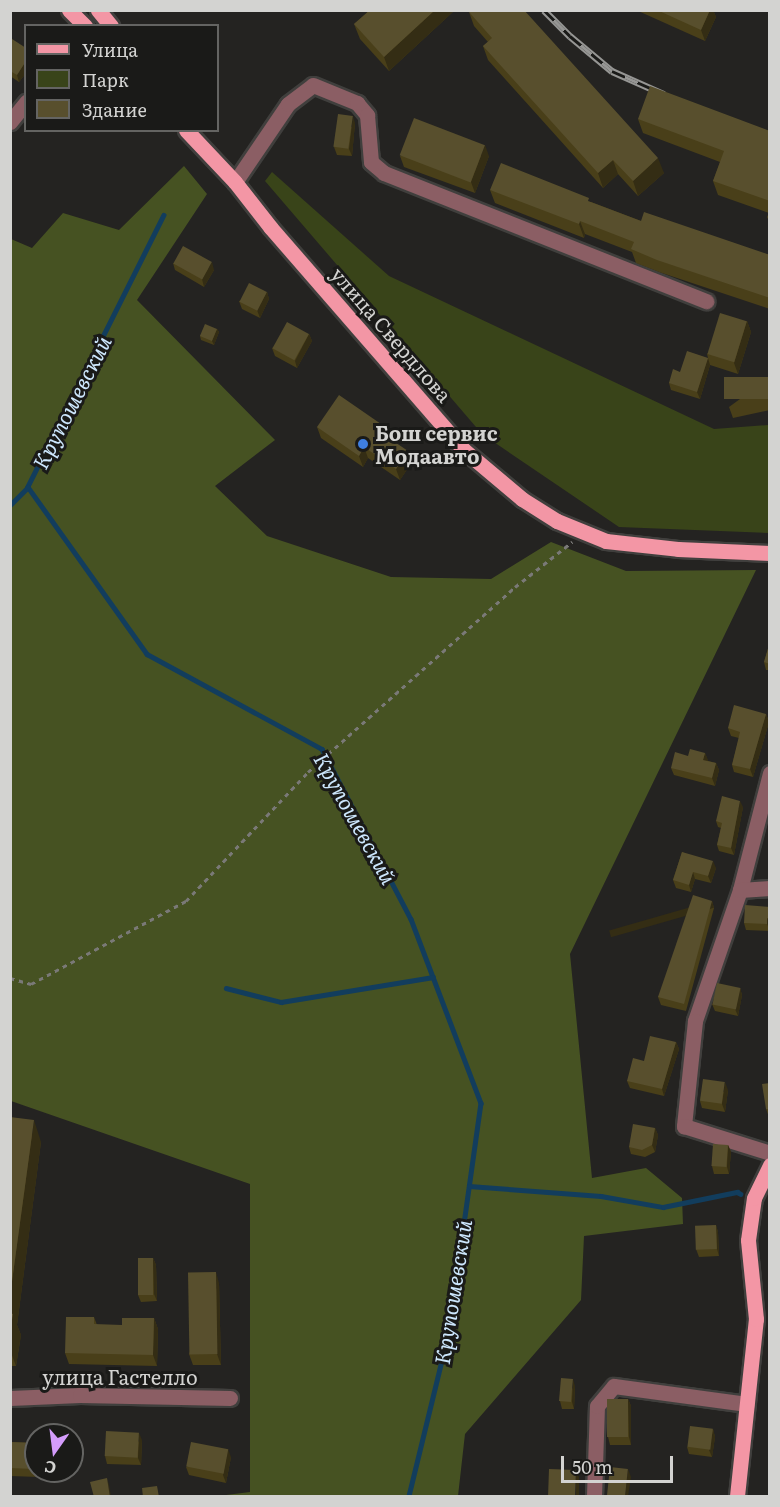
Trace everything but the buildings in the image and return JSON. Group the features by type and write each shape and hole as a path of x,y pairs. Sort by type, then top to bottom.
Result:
{"main road":[{"path":"69,10 83,24"},
{"path":"100,11 110,24"},
{"name":"улица Свердлова","path":"188,132 236,182 271,228 465,451 522,499 582,533 629,545 770,553"},
{"path":"198,132 236,182"},
{"path":"737,1497 756,1319 748,1240 754,1198 770,1165"}],"street":[{"path":"236,182 288,104 313,85 357,103 367,115 371,162 384,173 706,301"},
{"path":"10,122 24,104"},
{"path":"770,773 740,890 695,1021 684,1126 770,1153"},
{"path":"740,890 770,888"},
{"path":"594,1497 597,1406 614,1386 747,1404"},
{"name":"улица Гастелло","path":"10,1398 81,1395 230,1398"}],"path":[{"path":"10,978 31,984 186,901 308,772 514,587 582,533"}],"green space":[{"path":"184,166 207,194 137,300 275,440 215,486 267,536 391,577 491,579 551,542 626,571 756,570 570,954 592,1178 646,1168 682,1198 683,1224 584,1236 581,1300 465,1434 458,1496 218,1496 250,1492 250,1184 11,1101 11,239 32,248 63,213 119,230"},
{"path":"272,172 389,276 714,429 769,425 769,533 619,527 482,434 265,181"}],"waterway":[{"name":"Крупошевский","path":"164,215 28,487 147,654 322,749 411,919 481,1103 449,1332 409,1496"},
{"path":"10,505 28,487"},
{"path":"226,988 281,1002 433,977"},
{"path":"469,1186 601,1196 663,1207 737,1192 741,1194"}],"railway":[{"path":"544,10 570,36 612,71 664,94"}],"place":[{"name":"Бош сервис Модаавто","path":"363,444"}]}
